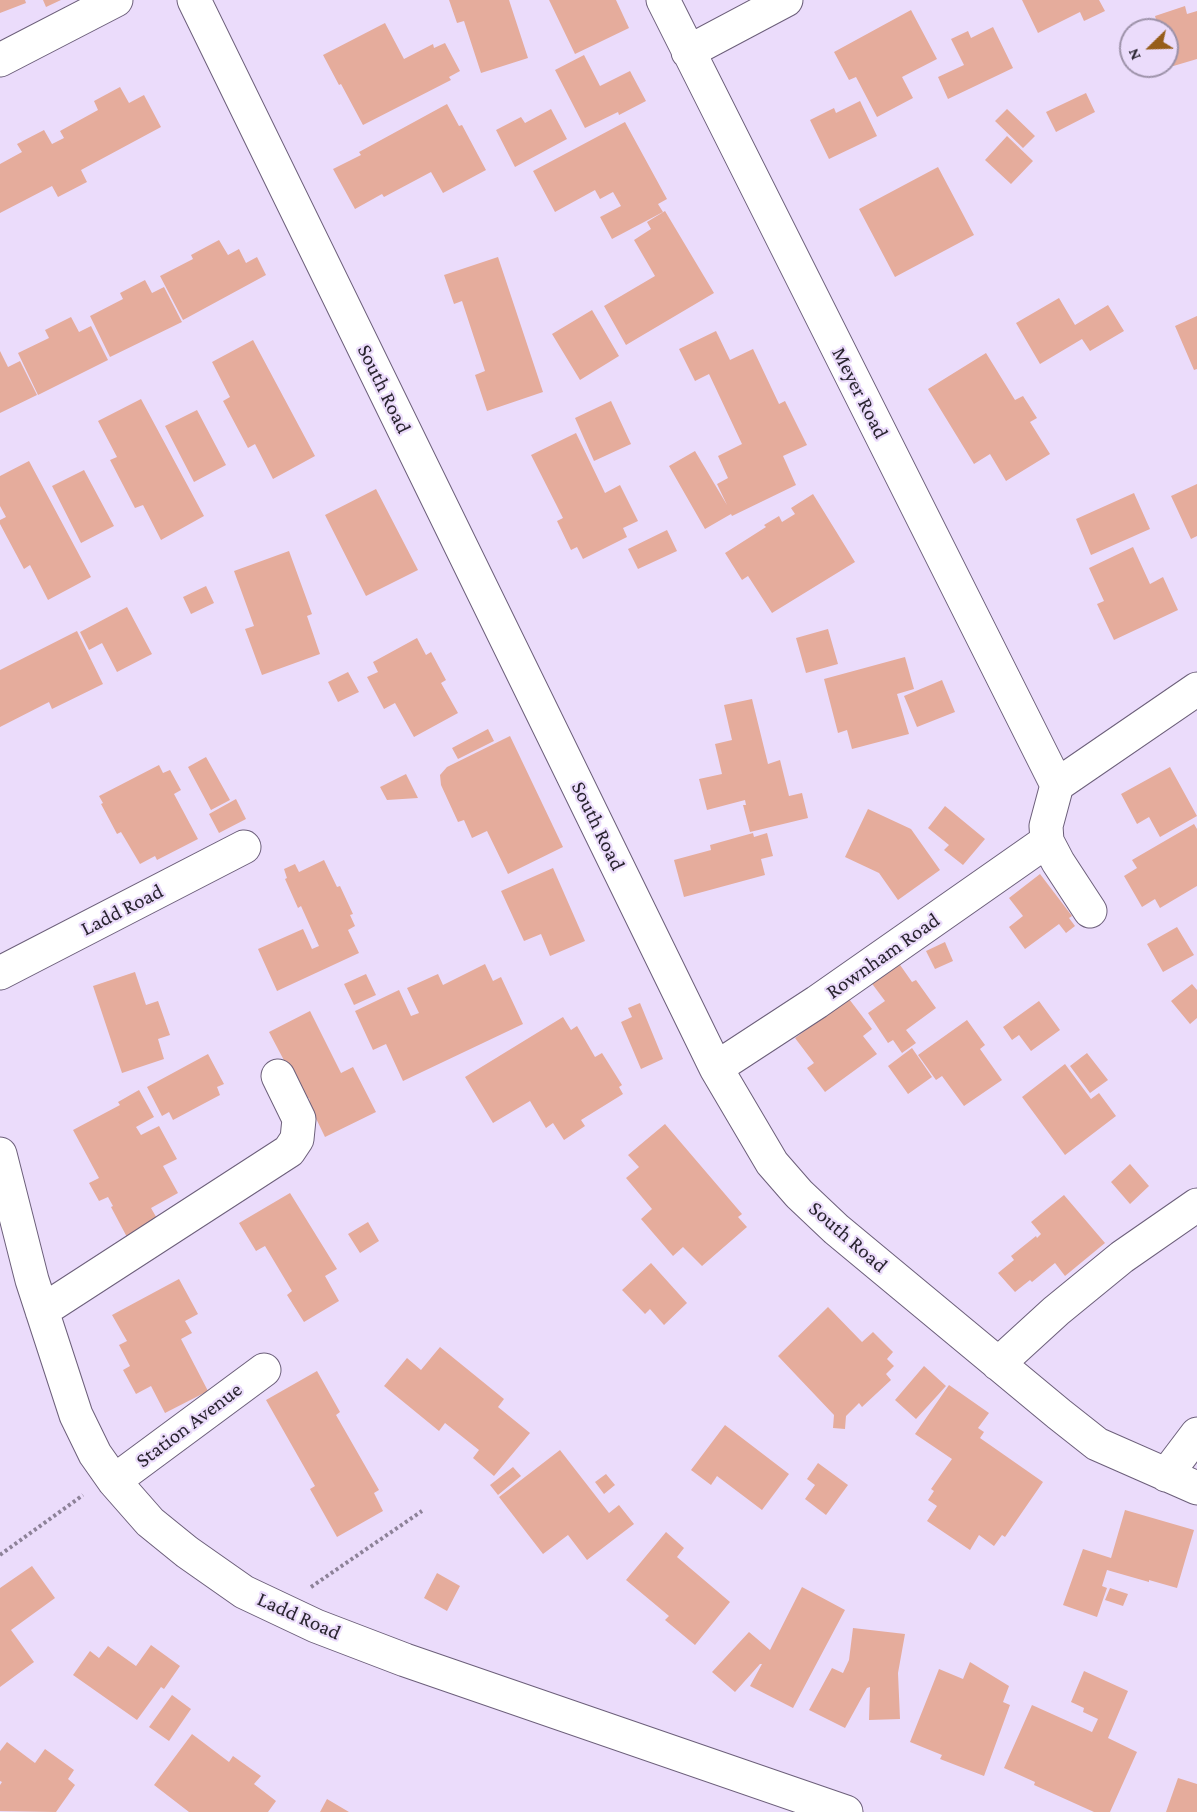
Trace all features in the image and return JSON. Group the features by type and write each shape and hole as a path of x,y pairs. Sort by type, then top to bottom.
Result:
{"street":[{"path":"0,60 116,0"},
{"name":"South Road","path":"194,0 716,1068 772,1163 799,1194 836,1229 1097,1443 1197,1488"},
{"name":"Meyer Road","path":"663,0 1057,785"},
{"path":"688,52 786,0"},
{"path":"1090,911 1047,841 1046,826 1057,785 1197,689"},
{"name":"Rownham Road","path":"716,1068 817,1002 1047,841"},
{"name":"Ladd Road","path":"0,973 244,847"},
{"path":"42,1311 289,1151 297,1139 299,1119 278,1076"},
{"name":"Ladd Road","path":"0,1154 32,1280 76,1415 96,1454 112,1478 150,1522 187,1552 244,1592 316,1626 390,1654 846,1812"},
{"path":"998,1364 1056,1311 1122,1257 1197,1205"},
{"name":"Station Avenue","path":"112,1478 264,1370"},
{"path":"1166,1475 1197,1434"}],"path":[{"path":"0,1555 112,1478"},
{"path":"292,1615 312,1587 422,1511"}],"building":[{"path":"0,0 25,0 26,3 0,13"},
{"path":"43,0 61,0 46,7"},
{"path":"449,0 509,0 528,58 481,73 464,21 457,23"},
{"path":"549,0 616,0 629,28 575,54"},
{"path":"1022,0 1099,0 1105,11 1084,21 1080,12 1038,33"},
{"path":"1185,6 1187,14 1197,11 1197,59 1179,64 1179,18 1156,18 1155,16"},
{"path":"911,10 937,59 902,77 913,98 877,117 856,77 849,80 834,52"},
{"path":"385,23 404,59 433,44 434,48 445,43 460,71 449,77 451,80 363,125 323,55"},
{"path":"993,27 1013,68 948,99 938,77 964,65 951,39 968,31 971,38"},
{"path":"584,55 600,86 630,71 646,101 619,115 618,112 585,128 555,70"},
{"path":"120,87 129,103 144,95 161,127 81,170 87,182 58,197 52,186 0,213 0,164 22,152 17,144 44,130 52,144 64,138 60,131 98,110 94,101"},
{"path":"1086,93 1095,112 1056,132 1046,112"},
{"path":"860,101 877,136 829,159 810,120 834,108 836,113"},
{"path":"447,104 459,126 462,125 486,170 443,193 431,172 384,197 382,194 355,209 333,169 361,155 359,152"},
{"path":"551,109 567,139 515,167 496,130 521,117 525,123"},
{"path":"1007,109 1035,136 1023,148 995,121"},
{"path":"625,122 667,199 658,204 663,212 612,239 600,217 621,206 613,192 600,199 595,190 555,212 533,171"},
{"path":"1007,136 1033,161 1011,184 985,160"},
{"path":"938,167 974,235 895,277 859,209"},
{"path":"665,211 714,293 626,345 604,306 655,276 634,240 651,229 647,222"},
{"path":"219,240 228,255 239,249 246,263 257,257 266,275 183,320 160,276 193,259 191,255"},
{"path":"498,257 543,392 487,411 475,375 485,371 462,301 454,304 444,275"},
{"path":"145,280 152,293 164,287 182,322 110,357 90,316 123,299 120,293"},
{"path":"1059,298 1075,325 1108,305 1124,331 1090,351 1082,339 1040,364 1016,323"},
{"path":"592,310 619,356 580,380 552,334"},
{"path":"1197,316 1197,369 1194,370 1175,326"},
{"path":"71,317 79,332 91,326 108,360 38,395 18,353 49,338 45,330"},
{"path":"716,331 730,360 753,349 779,404 785,401 807,445 783,456 796,485 732,516 731,514 705,529 669,466 695,451 727,505 717,484 728,478 718,456 742,444 709,374 695,381 679,349"},
{"path":"253,340 315,456 273,479 255,444 248,448 223,401 230,397 212,362"},
{"path":"0,351 8,367 20,361 37,395 0,413"},
{"path":"986,353 1015,400 1023,396 1037,418 1030,422 1050,454 1006,481 990,454 974,464 928,389"},
{"path":"141,399 204,516 161,540 143,505 135,508 110,460 117,457 98,421"},
{"path":"611,401 631,444 594,461 575,418"},
{"path":"197,410 226,465 194,482 165,426"},
{"path":"576,433 605,493 620,485 638,521 623,528 627,537 583,559 577,547 571,550 557,521 563,518 531,455"},
{"path":"29,461 91,577 48,600 30,565 24,569 0,524 0,520 6,517 0,506 0,476"},
{"path":"84,470 114,526 81,543 52,486"},
{"path":"1197,484 1197,536 1191,539 1171,496"},
{"path":"376,489 418,570 366,596 325,515"},
{"path":"1134,493 1150,529 1091,555 1076,519"},
{"path":"813,494 855,562 772,613 748,576 742,580 725,553 779,516 782,522 795,514 791,508"},
{"path":"667,530 677,551 638,569 628,549"},
{"path":"1133,547 1150,584 1163,577 1178,610 1114,640 1097,604 1104,601 1089,568"},
{"path":"289,551 312,614 307,616 320,654 262,675 245,629 254,626 234,571"},
{"path":"206,586 214,603 191,614 183,597"},
{"path":"127,607 152,654 117,672 102,643 89,650 80,632"},
{"path":"828,629 838,664 806,673 796,638"},
{"path":"77,631 103,684 52,709 49,702 0,727 0,670"},
{"path":"417,638 426,655 431,652 446,680 441,683 458,713 414,737 395,703 384,709 367,677 378,672 373,662"},
{"path":"905,657 914,689 897,694 909,734 852,749 847,730 838,733 824,679"},
{"path":"348,672 359,692 338,702 328,682"},
{"path":"942,680 955,712 917,727 904,696"},
{"path":"752,699 768,764 780,760 789,796 802,793 808,818 750,832 743,805 746,805 745,800 707,810 699,779 722,774 715,744 732,740 724,705"},
{"path":"488,729 494,741 458,759 452,748"},
{"path":"510,736 563,847 508,874 487,831 472,838 464,820 458,822 441,785 440,775 447,767"},
{"path":"206,757 230,800 211,810 188,767"},
{"path":"159,765 163,773 170,770 181,790 174,794 198,839 157,860 155,856 140,864 121,832 117,834 99,796"},
{"path":"1170,767 1197,816 1160,837 1149,817 1137,824 1121,794"},
{"path":"406,774 418,798 387,800 380,787"},
{"path":"236,799 246,819 219,833 209,814"},
{"path":"945,806 985,839 963,865 944,850 949,845 928,828"},
{"path":"868,809 911,829 940,870 898,900 879,873 845,857"},
{"path":"1194,824 1197,829 1197,886 1160,908 1155,899 1142,907 1124,876 1137,868 1132,860"},
{"path":"753,833 754,837 767,833 773,856 761,859 765,875 684,897 674,860 711,850 710,845"},
{"path":"324,860 353,914 350,915 355,926 348,930 359,953 277,991 258,949 303,929 312,949 319,946 301,906 298,908 285,879 287,878 284,869 295,864 299,872"},
{"path":"553,868 585,941 550,956 541,934 524,941 501,891"},
{"path":"1040,874 1072,916 1069,918 1075,926 1066,933 1059,924 1025,949 1009,927 1023,916 1009,898"},
{"path":"1177,927 1194,955 1163,972 1147,944"},
{"path":"945,942 953,961 935,969 926,951"},
{"path":"898,962 912,982 916,980 936,1008 906,1030 916,1043 902,1053 893,1040 888,1043 868,1013 885,1001 870,981"},
{"path":"485,964 493,981 501,977 523,1024 403,1081 386,1044 373,1050 355,1011 399,990 411,1016 419,1013 407,988 438,974 443,985"},
{"path":"135,972 146,1005 158,1001 170,1035 158,1039 164,1059 122,1073 93,986"},
{"path":"366,974 376,995 354,1005 344,984"},
{"path":"1192,984 1197,990 1197,1018 1190,1024 1171,1001"},
{"path":"846,995 872,1029 863,1036 877,1054 825,1092 807,1068 814,1063 795,1038 830,1012"},
{"path":"1039,1001 1060,1030 1031,1051 1019,1035 1012,1040 1003,1027"},
{"path":"640,1003 663,1059 641,1069 621,1022 632,1017 628,1008"},
{"path":"310,1011 341,1073 353,1067 376,1112 325,1137 309,1104 309,1098 305,1100 269,1032"},
{"path":"563,1017 571,1030 577,1026 595,1057 602,1053 622,1085 619,1087 623,1094 581,1120 585,1126 564,1140 553,1123 546,1128 530,1101 493,1123 465,1077"},
{"path":"967,1020 985,1045 980,1049 1002,1080 964,1106 942,1076 936,1080 918,1055"},
{"path":"912,1048 932,1077 908,1094 888,1066"},
{"path":"1087,1053 1108,1080 1090,1093 1070,1066"},
{"path":"208,1054 224,1084 217,1087 220,1095 173,1120 169,1112 162,1116 147,1087"},
{"path":"1065,1064 1091,1099 1099,1093 1116,1116 1065,1155 1022,1097"},
{"path":"139,1090 154,1117 136,1127 141,1135 159,1126 177,1159 163,1166 178,1193 151,1208 159,1222 128,1239 108,1197 99,1201 89,1183 99,1178 73,1130 120,1105 118,1102"},
{"path":"665,1124 742,1214 738,1217 747,1227 702,1266 683,1247 673,1256 641,1219 652,1209 626,1178 639,1167 628,1155"},
{"path":"1130,1164 1149,1186 1130,1204 1111,1182"},
{"path":"290,1193 337,1269 325,1276 339,1301 304,1322 287,1295 292,1291 265,1246 256,1251 239,1223"},
{"path":"1064,1195 1105,1243 1065,1276 1055,1263 1032,1282 1030,1280 1015,1292 998,1273 1014,1260 1011,1256 1041,1234 1031,1222"},
{"path":"368,1222 379,1241 360,1253 348,1234"},
{"path":"651,1263 687,1303 664,1325 650,1309 645,1314 622,1290"},
{"path":"179,1279 198,1314 185,1321 192,1333 181,1339 208,1391 165,1413 151,1386 136,1394 123,1370 130,1366 119,1345 127,1341 112,1315"},
{"path":"828,1307 862,1342 873,1332 893,1352 887,1359 894,1366 886,1374 891,1380 862,1407 859,1403 846,1416 845,1429 833,1428 834,1415 778,1356"},
{"path":"440,1347 504,1399 498,1407 530,1433 494,1476 473,1458 479,1450 445,1423 439,1431 384,1386 407,1358 421,1370"},
{"path":"924,1366 946,1386 916,1419 895,1400"},
{"path":"317,1371 340,1412 336,1415 379,1490 374,1493 383,1511 337,1537 310,1489 315,1486 266,1400"},
{"path":"949,1385 989,1413 978,1428 984,1432 980,1438 1043,1482 1005,1537 1002,1535 994,1546 979,1535 970,1550 927,1521 937,1506 928,1500 934,1491 931,1489 952,1459 915,1434"},
{"path":"725,1425 789,1474 762,1510 717,1476 711,1485 691,1470"},
{"path":"560,1450 609,1513 619,1505 634,1524 587,1560 568,1535 543,1554 499,1497"},
{"path":"818,1463 848,1485 826,1515 805,1499 815,1485 807,1479"},
{"path":"513,1467 521,1476 498,1495 490,1485"},
{"path":"606,1474 615,1485 604,1494 595,1482"},
{"path":"1125,1510 1194,1530 1177,1588 1107,1570 1102,1586 1107,1588 1097,1617 1063,1605 1083,1549 1111,1558"},
{"path":"666,1532 684,1548 677,1557 730,1602 695,1645 665,1620 669,1616 626,1580"},
{"path":"32,1566 55,1598 11,1630 34,1662 0,1687 0,1588"},
{"path":"437,1573 460,1586 447,1611 424,1598"},
{"path":"802,1587 845,1610 793,1708 750,1686 762,1664 735,1692 712,1672 749,1632 770,1650"},
{"path":"1110,1588 1128,1594 1123,1606 1105,1600"},
{"path":"853,1628 905,1634 898,1673 900,1719 869,1720 870,1687 867,1688 845,1728 809,1710 832,1668 843,1673 849,1660"},
{"path":"151,1645 180,1666 164,1689 161,1687 137,1720 73,1675 90,1651 99,1658 108,1646 136,1666"},
{"path":"970,1662 1009,1686 1003,1702 1010,1705 984,1776 940,1759 942,1755 910,1742 939,1669 963,1679"},
{"path":"1084,1671 1128,1691 1108,1738 1137,1752 1110,1812 1094,1812 1034,1785 1035,1782 1004,1768 1032,1705 1092,1732 1098,1719 1083,1712 1084,1708 1071,1702"},
{"path":"172,1695 191,1709 169,1741 149,1727"},
{"path":"192,1734 229,1762 233,1756 261,1776 254,1784 276,1801 268,1812 189,1812 154,1785"},
{"path":"7,1742 35,1763 45,1749 74,1770 68,1779 75,1785 56,1812 0,1811 2,1782 0,1781 0,1751"},
{"path":"1178,1778 1197,1784 1197,1812 1166,1812"},
{"path":"327,1799 349,1812 320,1812"}]}
